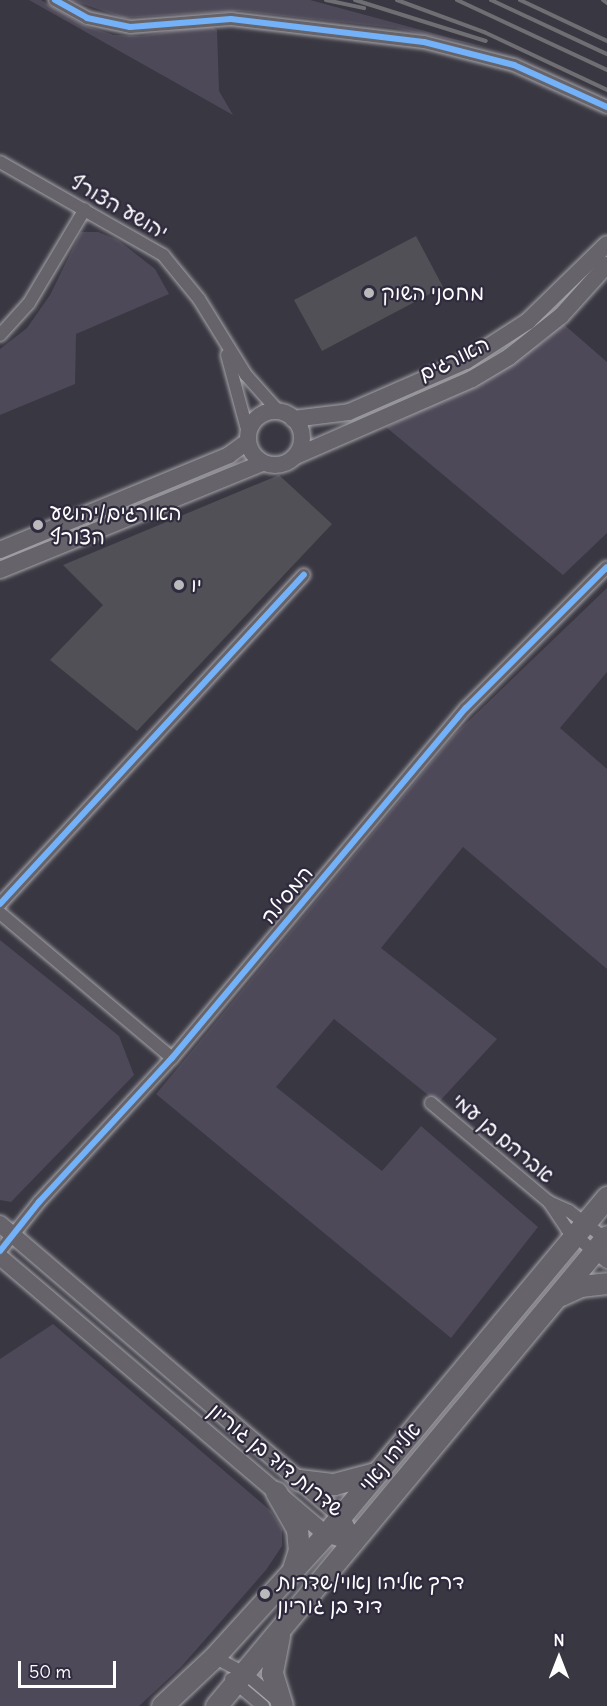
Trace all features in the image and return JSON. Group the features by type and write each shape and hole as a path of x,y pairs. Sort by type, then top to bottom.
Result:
{"highway":[{"name":"אליהו נאוי","path":"162,1706 214,1657 326,1534 607,1197"},
{"name":"אליהו נאוי","path":"216,1706 241,1680 555,1298 604,1245"},
{"path":"555,1298 580,1286 607,1283"},
{"path":"299,1480 341,1484 376,1473"},
{"path":"276,1492 297,1529 299,1550 292,1570"},
{"path":"276,1706 272,1673 280,1631"}],"street":[{"path":"55,0 87,18 130,27 231,19 448,46 535,72 607,107"},
{"name":"יהושע הצורף","path":"0,162 164,255 199,299 220,337 286,415"},
{"path":"0,335 29,303 85,209"},
{"name":"האורגים","path":"296,456 472,379 509,357 561,315 602,263 607,244"},
{"name":"האורגים","path":"286,415 349,412 466,361 528,321 602,263"},
{"name":"יהושע הצורף","path":"220,337 248,437"},
{"path":"0,550 229,455 248,437 256,418 286,415 301,432 296,456 280,465 262,463 0,570"},
{"path":"248,437 262,463"},
{"name":"המסילה","path":"0,1251 39,1202 172,1058 466,708 607,567"},
{"path":"0,904 304,575"},
{"path":"0,913 172,1058"},
{"name":"אברהם בן עמי","path":"431,1103 580,1229 604,1245"},
{"name":"שדרות דוד בן גוריון","path":"0,1224 340,1516 354,1543"},
{"name":"שדרות דוד בן גוריון","path":"0,1257 326,1534 354,1543"},
{"path":"214,1657 276,1706"},
{"path":"241,1680 276,1706"}],"shaded area":[{"path":"29,0 41,0 83,25 114,35 141,36 210,25 217,30 219,91 233,115"},
{"path":"71,0 310,0 488,48 394,28 239,11 124,18"},
{"path":"81,232 98,232 118,240 155,269 169,294 76,334 75,384 0,415 0,349 27,328 50,295"},
{"path":"561,322 607,362 607,533 563,575 386,427 489,378 547,339"},
{"path":"607,588 607,672 560,728 607,769 607,969 463,847 381,948 497,1039 438,1103 334,1019 276,1087 382,1171 421,1126 538,1227 451,1338 156,1094 454,735"},
{"path":"0,940 119,1036 134,1075 11,1202 0,1200"},
{"path":"53,1324 271,1511 282,1529 282,1546 266,1570 181,1667 139,1706 0,1706 0,1359"}],"building":[{"name":"מחסני השוק","path":"416,236 443,287 322,351 294,300"},
{"name":"יו","path":"279,475 332,524 137,731 50,660 103,605 63,565"}],"railway":[{"path":"326,0 364,8"},
{"path":"355,0 486,41"},
{"path":"397,0 484,32 607,90"},
{"path":"457,0 607,70"},
{"path":"491,0 607,54"},
{"path":"520,0 607,41"},
{"path":"603,0 607,3"}],"cycle path":[{"path":"55,0 87,18 130,27 231,19 424,42 514,65 607,107"},
{"path":"0,1251 39,1202 172,1058 466,708 607,567"},
{"path":"0,904 304,575"}],"place":[{"name":"מחסני השוק","path":"369,293"},
{"name":"האורגים/יהושע הצורף","path":"38,525"},
{"name":"יו","path":"179,585"},
{"name":"דרך אליהו נאוי/שדרות דוד בן גוריון","path":"265,1594"}]}
